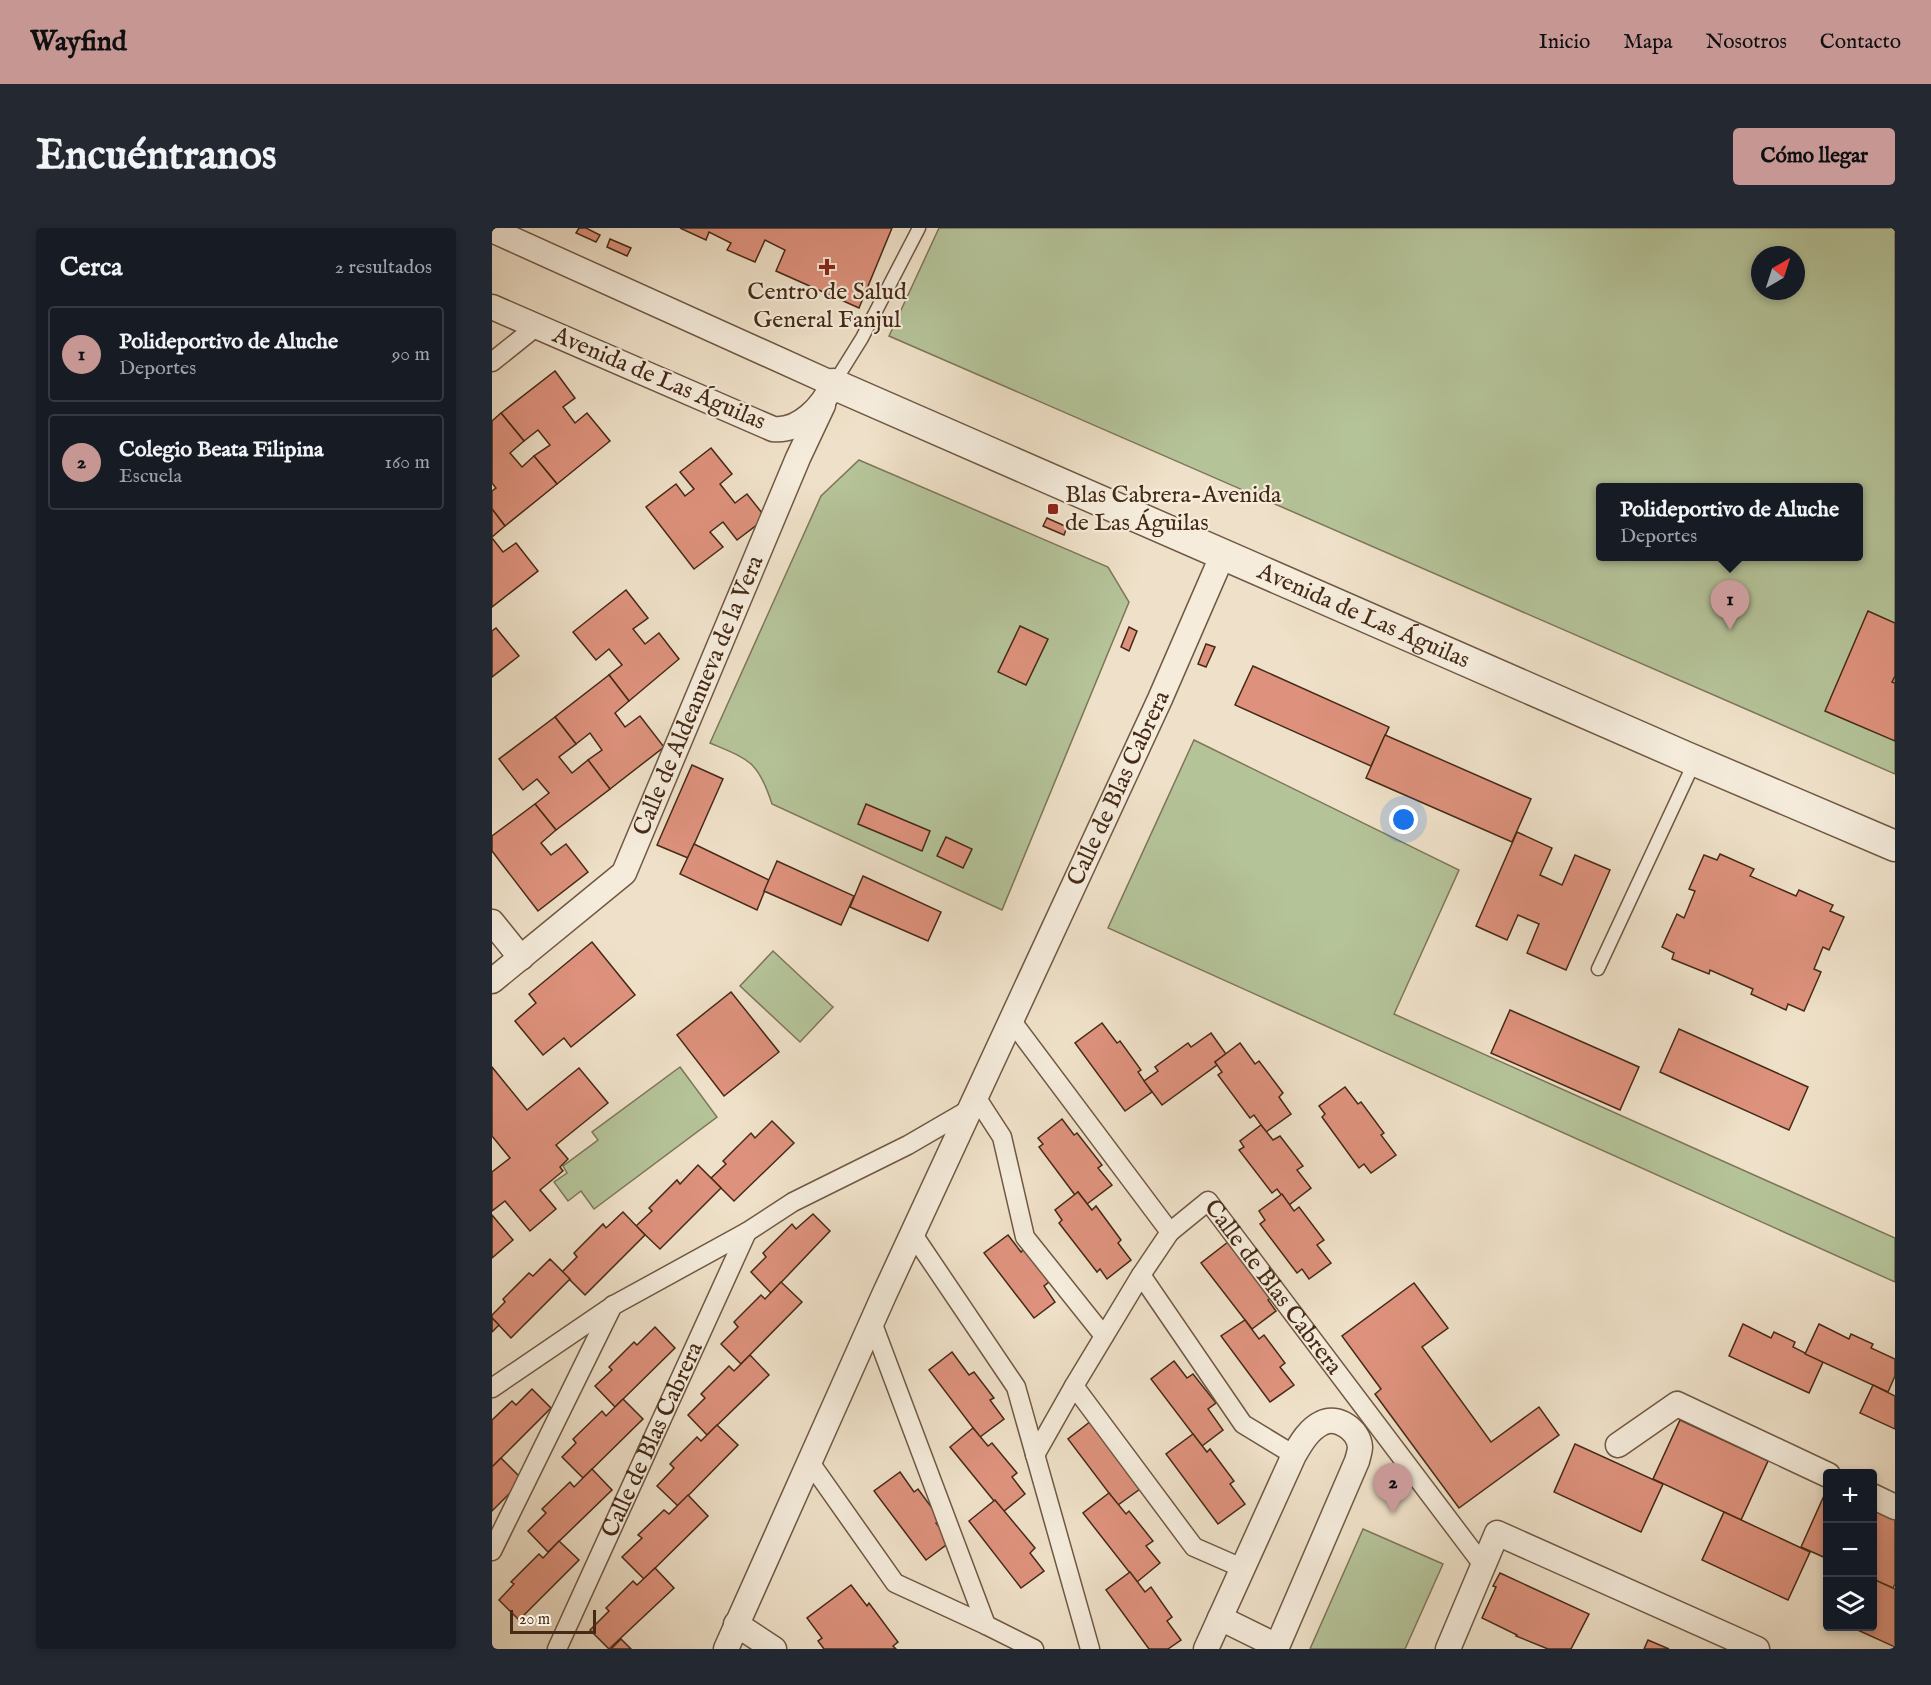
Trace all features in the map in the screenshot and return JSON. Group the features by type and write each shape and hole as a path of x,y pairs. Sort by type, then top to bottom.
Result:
{"street":[{"name":"Avenida de Las Águilas","path":"492,230 830,391 1223,554 1895,846"},
{"name":"Avenida de Las Águilas","path":"492,307 773,429 783,430 812,414 830,391"},
{"name":"Avenida de Las Águilas","path":"492,362 537,326"},
{"name":"Calle de Aldeanueva de la Vera","path":"492,981 624,873 798,458 830,391"},
{"name":"Calle de Blas Cabrera","path":"726,1649 912,1233 1160,699 1223,554"},
{"path":"492,922 521,957"},
{"name":"Calle de Blas Cabrera","path":"1011,1020 1170,1232 1208,1201 1483,1565"},
{"path":"492,1388 614,1305 747,1232 793,1202 908,1145 973,1103 1002,1137 1025,1238 1104,1336"},
{"name":"Calle de Blas Cabrera","path":"557,1649 747,1232"},
{"path":"1035,1455 1104,1336 1170,1232"},
{"path":"912,1233 1016,1387 1090,1649"},
{"path":"1141,1275 1243,1424 1294,1455"},
{"path":"492,1551 614,1305"},
{"path":"872,1322 986,1625"},
{"path":"1074,1386 1194,1547 1242,1568"},
{"path":"1618,1445 1677,1404 1823,1473"},
{"name":"Calle de Blas Cabrera","path":"1206,1649 1242,1568 1294,1455 1307,1435 1321,1423 1331,1420 1343,1424 1354,1432 1360,1446 1357,1461 1276,1647 1220,1618"},
{"path":"809,1461 895,1583 1034,1649"},
{"path":"1877,1498 1895,1507"},
{"path":"1448,1649 1497,1533 1757,1649"},
{"path":"736,1624 774,1649"}],"lane":[{"path":"830,391 862,338 919,228"},
{"path":"1598,969 1695,761"}],"green space":[{"path":"939,228 1895,228 1895,774 889,336"},
{"path":"859,460 1108,567 1129,602 1002,910 772,804 762,779 751,764 744,758 710,743 821,496"},
{"path":"1194,740 1459,870 1394,1014 1895,1238 1895,1282 1108,928"},
{"path":"773,951 833,1007 800,1042 740,986"},
{"path":"680,1067 717,1117 594,1209 581,1191 568,1201 554,1182 567,1173 563,1166 598,1140 592,1132"},
{"path":"1363,1529 1443,1564 1405,1649 1310,1649"}],"building":[{"path":"579,228 586,228 600,235 596,242 576,233"},
{"name":"Centro de Salud General Fanjul","path":"680,228 892,228 859,308 776,271 785,250 765,240 755,262 727,250 731,243 709,232 706,240"},
{"path":"610,239 631,248 627,256 607,247"},
{"path":"555,371 575,398 563,407 575,423 587,413 610,441 557,484 534,456 550,445 538,430 524,441 501,413"},
{"path":"501,413 524,441 510,453 522,467 534,456 557,484 505,526 492,509 492,491 496,488 492,483 492,421"},
{"path":"711,448 732,474 720,484 735,503 747,494 766,518 737,540 723,522 710,532 723,547 694,569 646,507 676,484 685,496 694,489 680,472"},
{"path":"492,509 505,526 492,537"},
{"path":"1047,518 1067,527 1064,535 1043,526"},
{"path":"492,538 503,552 516,543 538,571 492,607"},
{"path":"626,590 648,618 633,629 645,644 659,633 679,659 629,701 609,675 622,665 609,649 596,660 573,632"},
{"path":"1868,611 1895,623 1895,676 1892,682 1895,683 1895,741 1825,711"},
{"path":"1020,626 1048,639 1026,685 998,672"},
{"path":"1129,627 1137,631 1129,651 1121,647"},
{"path":"496,628 519,656 492,677 492,631"},
{"path":"1206,644 1215,647 1206,667 1198,664"},
{"path":"1253,666 1389,727 1371,766 1235,705"},
{"path":"609,675 629,701 615,713 625,727 640,716 664,747 610,789 588,760 602,750 590,733 576,744 555,717"},
{"path":"555,717 576,744 559,757 572,773 588,760 610,789 556,830 535,804 549,793 537,779 523,790 499,759"},
{"path":"1385,735 1531,799 1512,842 1366,778"},
{"path":"692,765 723,779 688,858 657,845"},
{"path":"535,804 556,830 541,843 551,855 566,844 588,872 538,911 492,851 492,836"},
{"path":"866,804 930,831 922,851 858,824"},
{"path":"1517,832 1552,848 1540,875 1562,885 1575,855 1610,870 1566,970 1527,953 1539,924 1518,915 1507,940 1476,926"},
{"path":"946,837 972,849 963,868 937,856"},
{"path":"694,844 769,880 757,910 680,874"},
{"path":"1720,854 1754,869 1750,876 1796,896 1799,890 1833,905 1830,911 1844,917 1829,950 1823,947 1814,969 1821,972 1804,1011 1788,1004 1786,1010 1751,994 1753,989 1710,970 1709,974 1672,959 1674,953 1662,947 1677,914 1684,918 1695,891 1689,889 1704,855 1717,860"},
{"path":"777,861 854,896 841,925 764,891"},
{"path":"863,876 941,912 928,941 850,907"},
{"path":"592,942 635,995 571,1047 564,1038 543,1055 515,1021 536,1003 529,994"},
{"path":"731,992 779,1052 724,1096 677,1035"},
{"path":"1510,1010 1639,1067 1620,1110 1491,1053"},
{"path":"1102,1023 1117,1043 1120,1041 1141,1070 1138,1072 1152,1092 1125,1111 1075,1043"},
{"path":"1679,1029 1808,1087 1789,1130 1660,1072"},
{"path":"1211,1033 1226,1054 1215,1062 1217,1065 1162,1105 1144,1081 1158,1071 1155,1067 1188,1043 1191,1047"},
{"path":"1240,1043 1255,1064 1259,1061 1283,1093 1279,1097 1291,1114 1266,1132 1254,1115 1250,1118 1218,1075 1222,1072 1215,1062"},
{"path":"492,1067 527,1110 579,1068 608,1103 556,1145 568,1159 560,1167 563,1171 540,1190 556,1209 530,1231 505,1201 492,1211 492,1172 510,1158 492,1136"},
{"path":"1345,1087 1358,1104 1361,1102 1384,1133 1381,1135 1396,1155 1371,1173 1364,1164 1359,1168 1322,1117 1325,1114 1319,1106"},
{"path":"1062,1119 1074,1135 1077,1133 1102,1165 1098,1168 1112,1185 1087,1204 1078,1192 1075,1195 1039,1147 1043,1144 1038,1138"},
{"path":"772,1121 794,1143 734,1201 711,1178 726,1164 723,1161 751,1133 755,1138"},
{"path":"1261,1125 1273,1140 1280,1136 1303,1166 1297,1170 1311,1188 1289,1205 1277,1189 1272,1193 1239,1150 1244,1147 1240,1141"},
{"path":"698,1165 721,1188 660,1249 636,1226 652,1211 649,1208 677,1180 680,1184"},
{"path":"1078,1192 1092,1210 1096,1206 1121,1240 1118,1243 1131,1260 1107,1279 1100,1269 1097,1272 1059,1223 1062,1220 1055,1210"},
{"path":"1282,1194 1294,1211 1299,1207 1324,1240 1317,1245 1331,1263 1309,1279 1302,1269 1297,1273 1260,1224 1265,1220 1259,1211"},
{"path":"623,1212 645,1235 585,1295 562,1272 577,1257 574,1253 603,1224 606,1228"},
{"path":"813,1214 830,1231 771,1293 751,1272 766,1257 763,1253 792,1224 796,1229"},
{"path":"492,1215 513,1240 492,1258"},
{"path":"1008,1235 1021,1252 1024,1249 1049,1282 1044,1286 1055,1302 1034,1318 984,1253"},
{"path":"1228,1242 1271,1298 1268,1300 1276,1311 1252,1329 1201,1263"},
{"path":"550,1259 570,1279 511,1338 492,1318 492,1315 505,1302 503,1299 529,1273 533,1276"},
{"path":"781,1282 802,1302 741,1364 721,1344 738,1327 734,1322 761,1295 765,1299"},
{"path":"1414,1283 1448,1328 1422,1347 1491,1442 1539,1407 1559,1435 1459,1508 1375,1394 1381,1389 1342,1336"},
{"path":"492,1318 499,1325 492,1332"},
{"path":"1245,1320 1259,1339 1264,1335 1285,1363 1280,1367 1294,1385 1270,1402 1221,1336"},
{"path":"1743,1324 1771,1338 1774,1332 1795,1342 1793,1347 1823,1362 1809,1393 1729,1356"},
{"path":"1819,1324 1849,1339 1851,1334 1873,1344 1871,1348 1895,1359 1895,1376 1888,1392 1805,1354"},
{"path":"655,1327 675,1348 615,1407 595,1386 612,1370 609,1367 634,1342 637,1345"},
{"path":"952,1352 969,1375 974,1372 994,1398 990,1400 1004,1419 980,1437 929,1370"},
{"path":"750,1355 769,1375 707,1435 688,1415 705,1398 701,1394 729,1366 734,1371"},
{"path":"1174,1361 1187,1378 1193,1374 1216,1403 1208,1409 1223,1430 1202,1446 1151,1379"},
{"path":"1873,1385 1895,1396 1895,1429 1860,1413"},
{"path":"532,1389 551,1408 492,1467 492,1420 512,1401 516,1405"},
{"path":"623,1399 643,1419 583,1478 562,1457 576,1443 573,1439 602,1411 606,1416"},
{"path":"1680,1420 1768,1461 1741,1520 1653,1479"},
{"path":"1091,1421 1140,1489 1118,1505 1068,1439"},
{"path":"717,1425 738,1445 678,1506 657,1486 674,1468 670,1464 697,1437 701,1441"},
{"path":"973,1428 988,1446 992,1443 1017,1473 1012,1477 1025,1494 1003,1512 950,1447"},
{"path":"1193,1434 1207,1452 1210,1449 1234,1481 1230,1484 1245,1504 1218,1524 1166,1454"},
{"path":"1575,1444 1663,1484 1641,1532 1554,1492"},
{"path":"501,1458 523,1480 492,1511 492,1467"},
{"path":"592,1469 612,1490 548,1552 528,1531 546,1513 542,1509 570,1482 574,1487"},
{"path":"900,1472 914,1492 918,1489 940,1519 936,1523 950,1542 926,1560 874,1491"},
{"path":"1109,1493 1126,1514 1129,1511 1153,1541 1146,1546 1160,1563 1137,1582 1083,1513"},
{"path":"688,1495 708,1516 644,1579 622,1557 642,1538 638,1535 664,1510 669,1514"},
{"path":"1823,1498 1823,1557 1801,1547"},
{"path":"995,1500 1035,1548 1030,1553 1044,1571 1021,1588 969,1521"},
{"path":"1877,1511 1895,1519 1895,1584 1893,1588 1877,1581"},
{"path":"1724,1512 1810,1552 1788,1600 1702,1560"},
{"path":"559,1541 579,1560 519,1620 499,1600 514,1584 511,1582 539,1554 543,1558"},
{"path":"655,1568 674,1588 609,1649 590,1630 609,1611 606,1608 633,1581 637,1585"},
{"path":"1130,1572 1145,1592 1151,1587 1172,1617 1167,1621 1181,1640 1168,1649 1149,1649 1106,1590"},
{"path":"1500,1573 1589,1614 1571,1649 1548,1649 1516,1636 1482,1618"},
{"path":"1877,1581 1895,1589 1895,1647 1860,1631 1877,1631"},
{"path":"851,1585 867,1606 869,1603 898,1642 893,1646 896,1649 824,1649 818,1641 822,1638 807,1618"},
{"path":"621,1639 631,1649 611,1649"},
{"path":"1648,1640 1669,1649 1644,1649"}],"place":[{"name":"Centro de Salud General Fanjul","path":"827,267"},
{"name":"Blas Cabrera-Avenida de Las Águilas","path":"1053,509"},
{"name":"Polideportivo de Aluche","path":"1730,630"},
{"name":"Colegio Beata Filipina","path":"1393,1513"}]}
